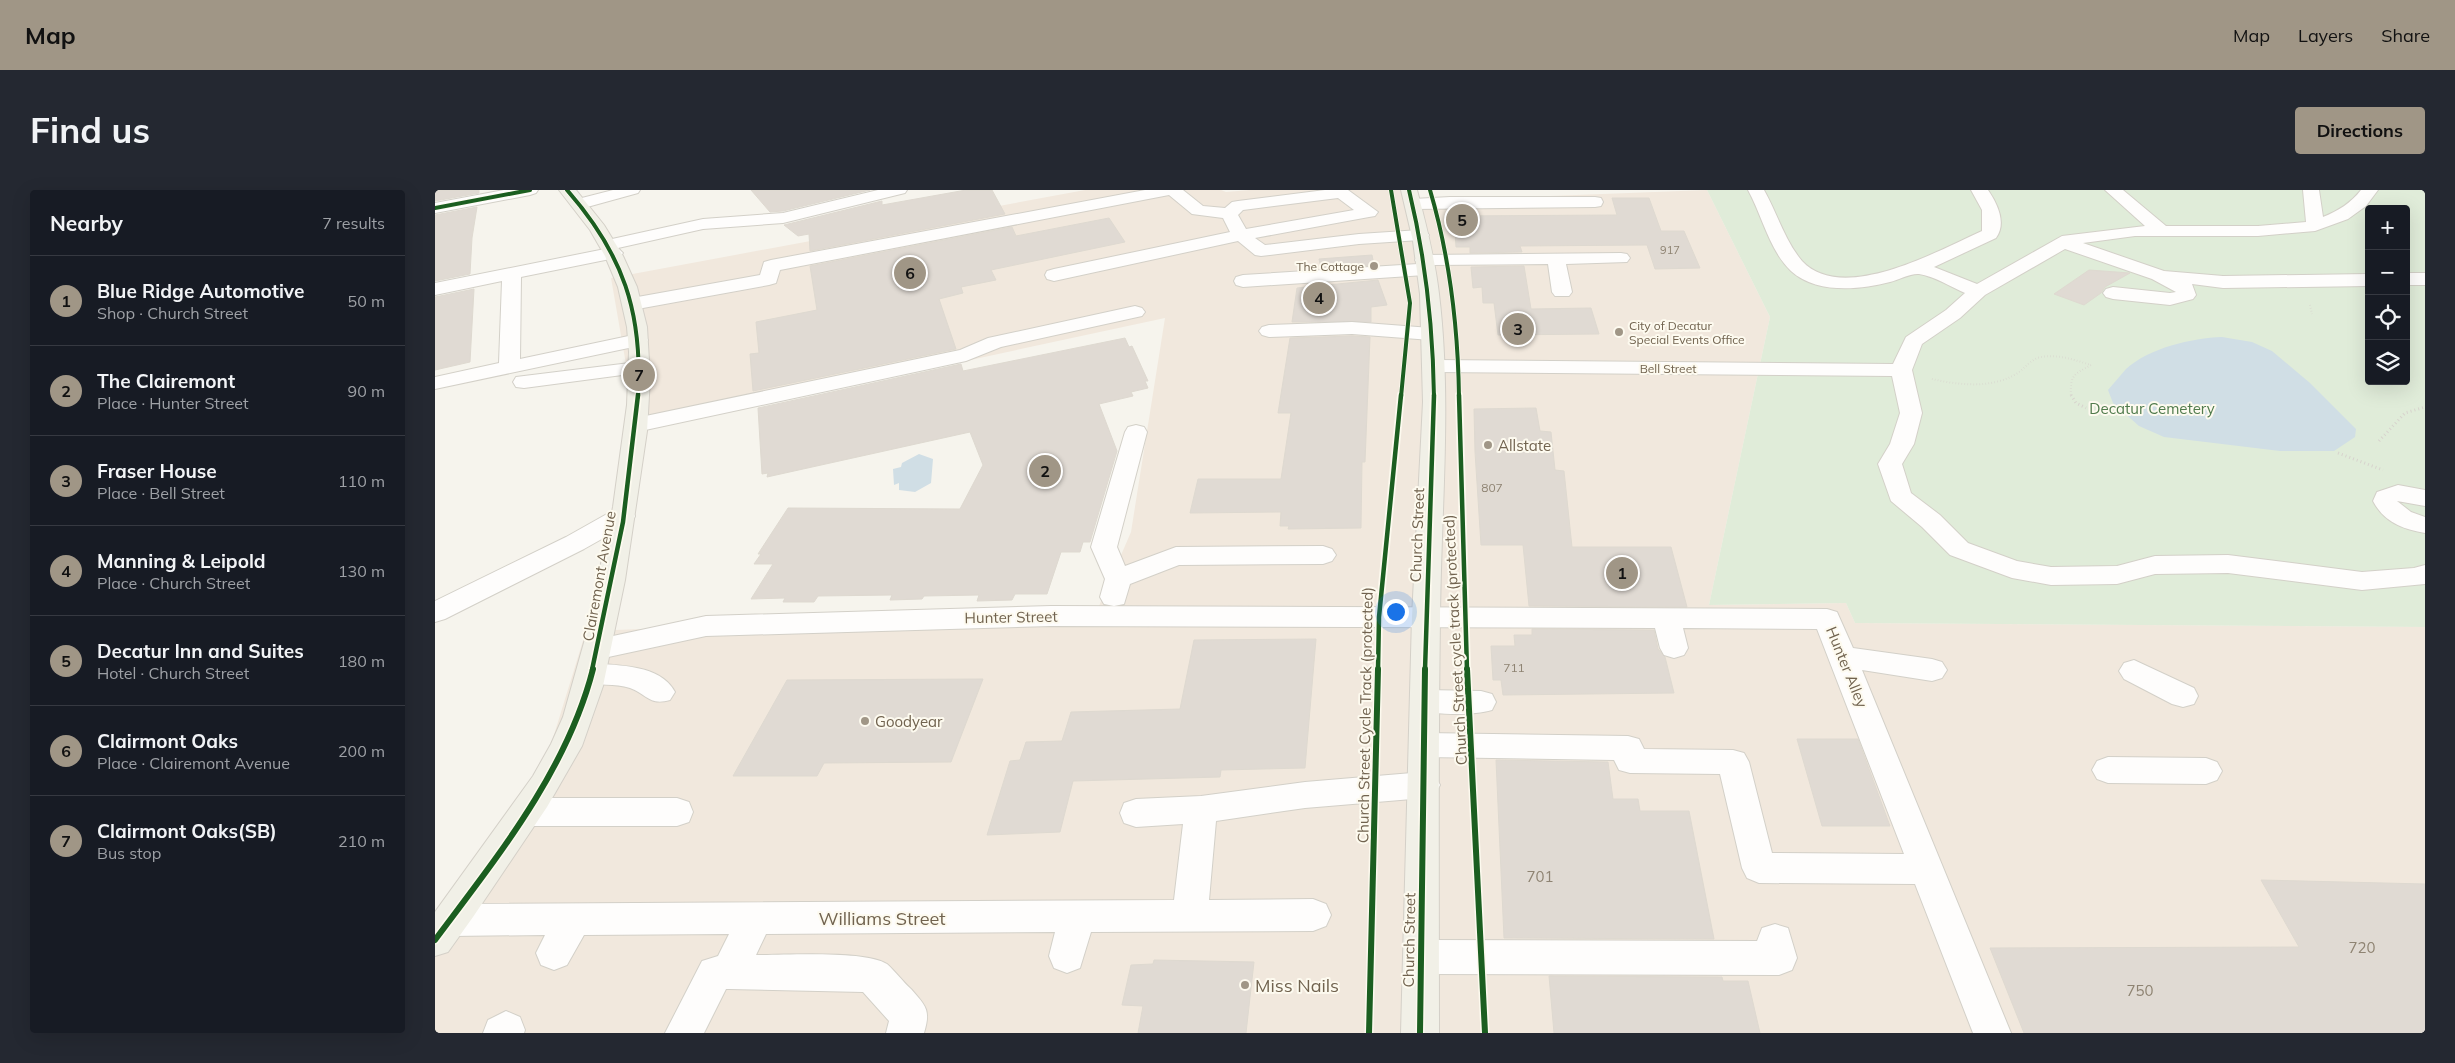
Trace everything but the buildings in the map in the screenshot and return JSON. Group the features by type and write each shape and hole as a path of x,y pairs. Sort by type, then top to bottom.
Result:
{"main road":[{"name":"Clairemont Avenue","path":"443,930 527,812 566,745 595,661 617,564 636,425 639,368 638,340 632,304 611,249 594,220 574,197"},
{"name":"Church Street","path":"1411,197 1425,264 1435,366 1426,617 1420,1033"}],"street":[{"path":"435,208 529,190"},
{"path":"574,197 632,190"},
{"path":"435,289 512,274 703,224 783,218 899,190"},
{"path":"632,304 769,279 771,266 1172,190 1198,210 1229,214 1238,206 1341,193 1369,212 1241,235 1054,275"},
{"path":"1756,190 1786,254 1806,274 1831,281 1854,283 1893,277 1989,234 1992,220 1990,203 1979,190"},
{"path":"2113,190 2159,230"},
{"path":"2311,190 2315,226"},
{"path":"2370,190 2361,202 2342,215 2315,226 2258,231 2135,231 2064,243 1978,291 1953,314 1913,341 1901,370 1911,413 1902,444 1890,464 1900,496 1931,521 1959,550 2012,569 2051,576 2117,575 2155,565 2228,564 2362,581 2419,577 2425,574"},
{"path":"1411,197 1450,202 1595,202"},
{"path":"1229,214 1241,235 1261,251 1359,239 1420,236"},
{"path":"2064,243 2159,275 2185,287 2186,295 2170,300 2113,293"},
{"path":"1243,281 1425,264 1621,258"},
{"path":"1556,259 1562,292"},
{"path":"1918,267 1978,291"},
{"path":"509,369 512,274"},
{"path":"2159,275 2223,282 2365,280"},
{"path":"2410,279 2425,279"},
{"path":"636,425 966,355 995,342 1135,312"},
{"path":"1269,331 1352,328 1431,334"},
{"path":"435,383 509,369 638,340"},
{"name":"Bell Street","path":"1435,366 1901,370"},
{"path":"479,390 517,383 639,368"},
{"path":"1109,616 1118,579 1104,547 1135,432"},
{"path":"2425,498 2398,492 2386,497 2385,501 2393,512 2401,517 2425,525"},
{"path":"435,612 575,543 623,516"},
{"path":"1118,579 1176,556 1323,555"},
{"name":"Hunter Street","path":"595,661 707,626 1051,616 1426,617"},
{"name":"Hunter Alley","path":"1426,617 1827,619 1993,1033"},
{"path":"1667,618 1674,648"},
{"path":"1843,657 1932,670"},
{"path":"595,661 635,678 660,692"},
{"path":"2134,671 2183,696"},
{"path":"1425,701 1481,702"},
{"path":"1425,745 1628,748 1631,761 1733,762 1759,868 1927,869"},
{"path":"2108,770 2206,771"},
{"path":"1136,813 1201,810 1305,794 1424,785"},
{"path":"1190,916 1201,810"},
{"path":"527,812 677,812"},
{"name":"Williams Street","path":"443,930 575,920 1313,915"},
{"path":"1067,956 1077,916"},
{"path":"729,972 755,919"},
{"path":"554,953 575,920"},
{"path":"1421,957 1777,949"},
{"path":"684,1033 715,973 729,972 852,972 873,976 910,1016 905,1033"}],"path":[{"path":"1929,378 1961,383 1994,383 2008,379 2040,357 2054,357 2091,366 2074,375 2070,381 2071,398 2076,404 2086,408"},
{"path":"2379,441 2405,413 2425,407"},
{"path":"2338,453 2373,468 2389,472"}],"shaded area":[{"path":"1085,190 1221,190 1226,192 1250,190 1414,190 1419,201 1707,190 1770,317 1709,605 1846,603 1855,623 2425,627 2425,1033 435,1033 435,943 529,816 586,631 1096,613 1131,532 1165,318 631,433 631,393 611,278"},
{"path":"2222,337 2252,342 2272,351 2310,383 2356,429 2355,437 2334,451 2280,451 2164,437 2139,426 2113,403 2108,390 2126,369 2146,355 2185,342"},
{"path":"919,454 933,459 931,483 915,492 899,490 899,483 894,485 893,469 901,467 902,463"}],"green space":[{"name":"Decatur Cemetery","path":"1707,190 2425,190 2425,627 1855,623 1846,603 1709,605 1770,317"}],"cycle path":[{"path":"435,208 530,190"},
{"path":"435,940 536,798 573,732 584,702 592,671 620,537 638,405 639,352 637,327 627,287 607,242 589,216 567,190"},
{"name":"Church Street Cycle Track (protected)","path":"1369,1033 1379,617 1410,303 1391,190"},
{"name":"Church Street cycle track (protected)","path":"1409,190 1422,241 1429,294 1433,347 1434,402 1426,617 1420,1033"},
{"name":"Church Street cycle track (protected)","path":"1430,190 1449,264 1457,342 1471,766 1485,1033"}],"place":[{"name":"Decatur Inn and Suites","path":"1462,220"},
{"name":"The Cottage","path":"1374,266"},
{"name":"Clairmont Oaks","path":"910,273"},
{"name":"Manning & Leipold","path":"1319,298"},
{"name":"Fraser House","path":"1518,329"},
{"name":"City of Decatur Special Events Office","path":"1619,332"},
{"name":"Clairmont Oaks(SB)","path":"639,375"},
{"name":"Allstate","path":"1488,445"},
{"name":"The Clairemont","path":"1045,471"},
{"name":"Blue Ridge Automotive","path":"1622,573"},
{"name":"Goodyear","path":"865,721"},
{"name":"Miss Nails","path":"1245,985"}]}
